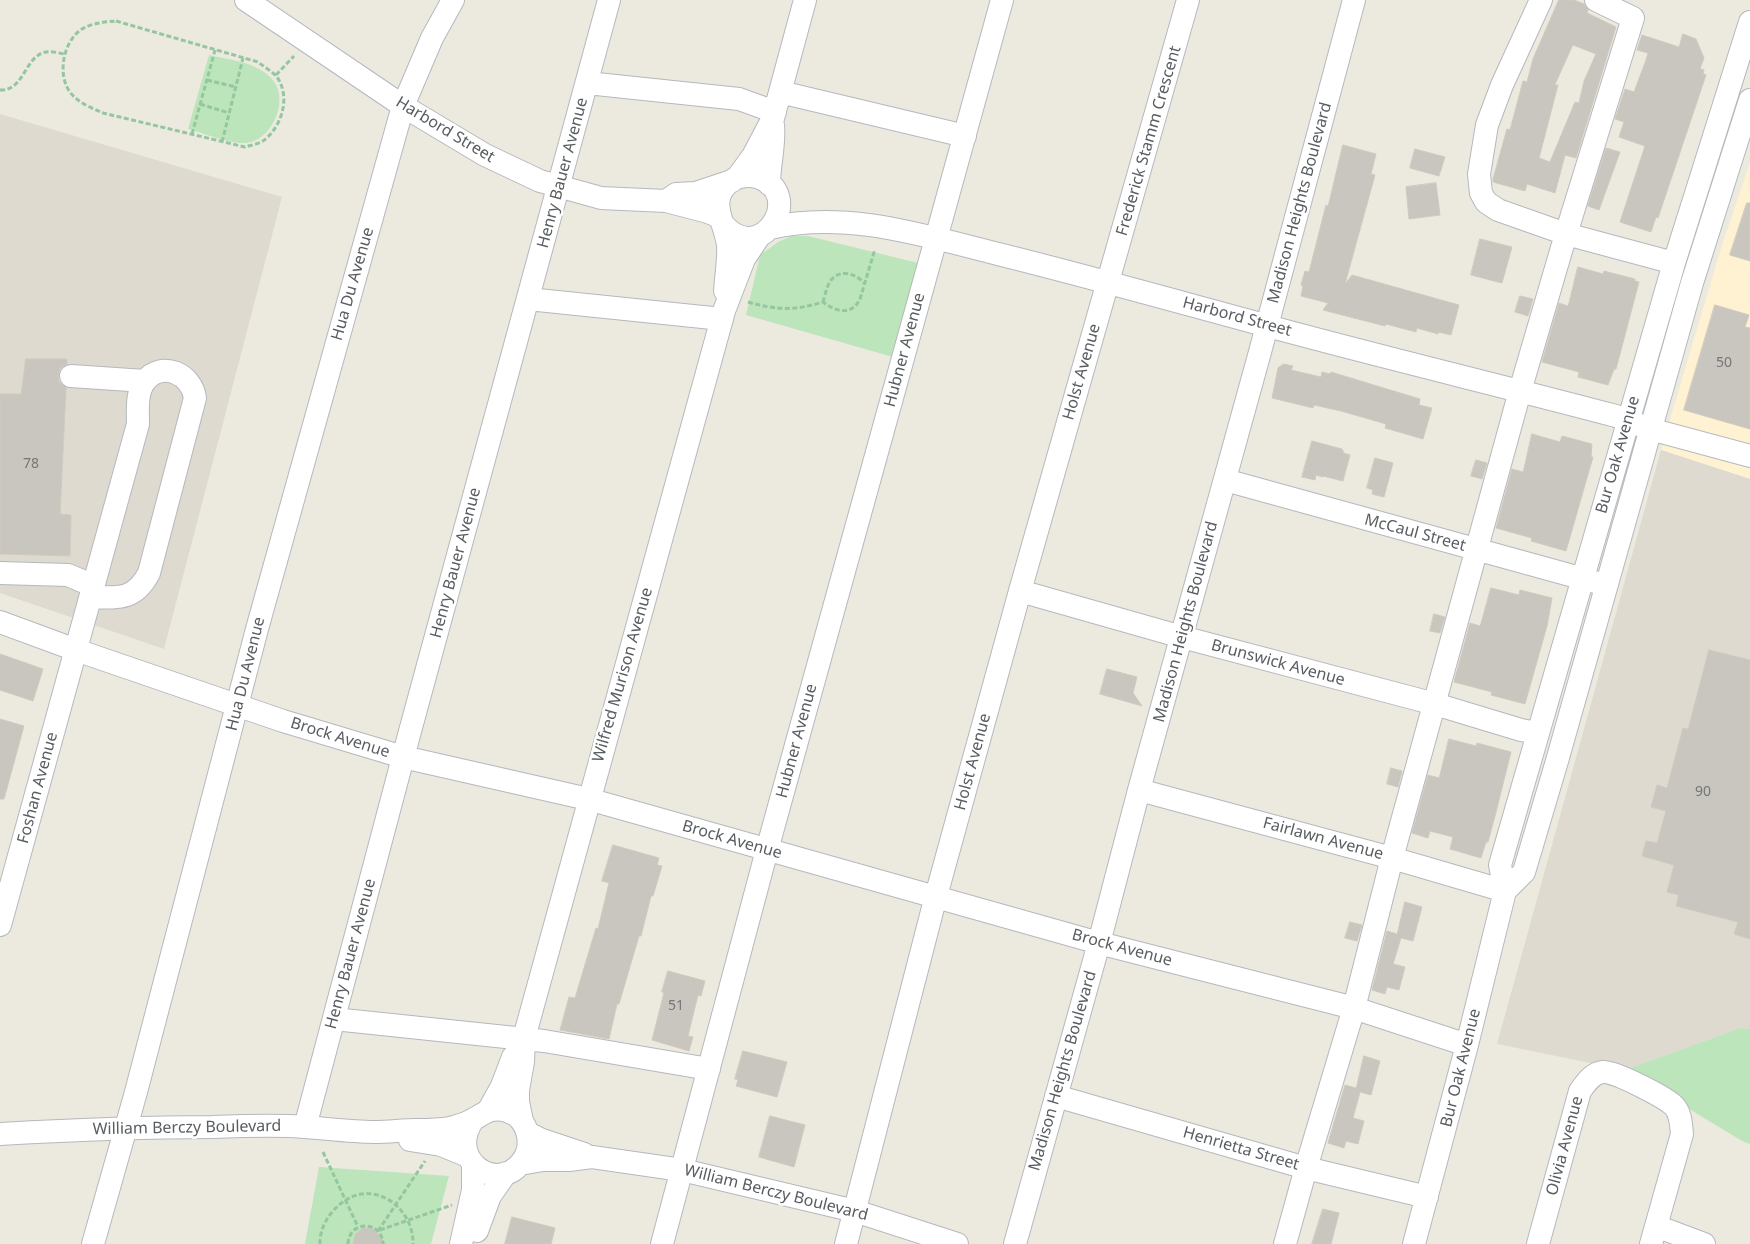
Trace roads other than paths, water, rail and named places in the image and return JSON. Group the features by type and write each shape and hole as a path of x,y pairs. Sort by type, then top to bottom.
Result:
{"street":[{"name":"Harbord Street","path":"246,0 403,106 485,155 540,181 602,198 666,201 708,212 721,220"},
{"name":"Hua Du Avenue","path":"93,1244 126,1127 257,629 403,106 432,38 453,0"},
{"name":"Henry Bauer Avenue","path":"305,1127 609,0"},
{"path":"735,180 753,156 776,107 805,0"},
{"path":"936,238 1002,0"},
{"name":"Frederick Stamm Crescent","path":"1109,282 1188,0"},
{"name":"Madison Heights Boulevard","path":"1015,1244 1344,45 1354,0"},
{"path":"1541,0 1502,85 1487,124 1479,174 1481,193 1486,202 1498,210 1566,234 1674,263"},
{"path":"1285,1244 1354,1008 1392,858 1520,391 1633,18 1596,0"},
{"name":"Bur Oak Avenue","path":"1414,1244 1428,1197 1505,891 1500,864 1674,263 1750,22"},
{"path":"587,83 739,99 776,107 965,136"},
{"name":"Bur Oak Avenue","path":"1505,891 1524,872 1560,752 1692,283 1750,100"},
{"path":"774,192 754,176 745,176 735,180 726,186 718,201 721,220 728,230 743,237 765,232 774,224 779,212 769,166 774,140 776,107"},
{"name":"Harbord Street","path":"666,201 676,194 696,193 735,180"},
{"name":"Harbord Street","path":"774,192 844,222"},
{"name":"Wilfred Murison Avenue","path":"721,220 728,246 723,315"},
{"name":"Harbord Street","path":"765,232 798,222 844,222 936,238 1520,391 1750,456"},
{"name":"Wilfred Murison Avenue","path":"525,1127 518,1102 524,1038 588,799 723,315 744,259 765,232"},
{"name":"Hubner Avenue","path":"662,1244 767,850 936,238"},
{"name":"Holst Avenue","path":"846,1244 936,896 1020,591 1109,282"},
{"path":"528,298 723,315"},
{"path":"0,573 68,575 93,591 126,596 144,583 149,573 193,406 194,390 190,384 173,372 162,371 146,381 71,376"},
{"name":"Foshan Avenue","path":"0,925 138,424 141,389 146,381"},
{"name":"McCaul Street","path":"1225,480 1606,585"},
{"name":"Brunswick Avenue","path":"1020,591 1537,733"},
{"name":"Brock Avenue","path":"0,622 283,721 404,757 588,799 1099,943 1354,1008 1467,1045"},
{"name":"Fairlawn Avenue","path":"1139,790 1392,858 1505,891"},
{"path":"334,1019 524,1038 709,1069"},
{"name":"Wilfred Murison Avenue","path":"481,1115 502,1086 512,1058 524,1038"},
{"name":"Olivia Avenue","path":"1538,1244 1580,1091 1590,1078 1604,1072 1625,1077 1674,1106 1681,1118 1682,1134 1653,1235"},
{"name":"Henrietta Street","path":"1056,1096 1306,1168 1428,1197"},
{"path":"461,1244 473,1190 471,1160 465,1147 465,1137 468,1128 481,1115 498,1109 516,1115 525,1127 530,1144 527,1155 490,1196 473,1244"},
{"name":"William Berczy Boulevard","path":"0,1134 126,1127 288,1126 374,1132 442,1129 481,1115"},
{"name":"William Berczy Boulevard","path":"525,1127 542,1140 571,1148 592,1157 682,1170 855,1211 958,1244"},
{"name":"William Berczy Boulevard","path":"374,1132 399,1139 441,1145 471,1160"},
{"name":"William Berczy Boulevard","path":"513,1169 542,1160 569,1160 592,1157"},
{"path":"471,1160 488,1173 513,1169"},
{"path":"1653,1235 1704,1244"}]}
